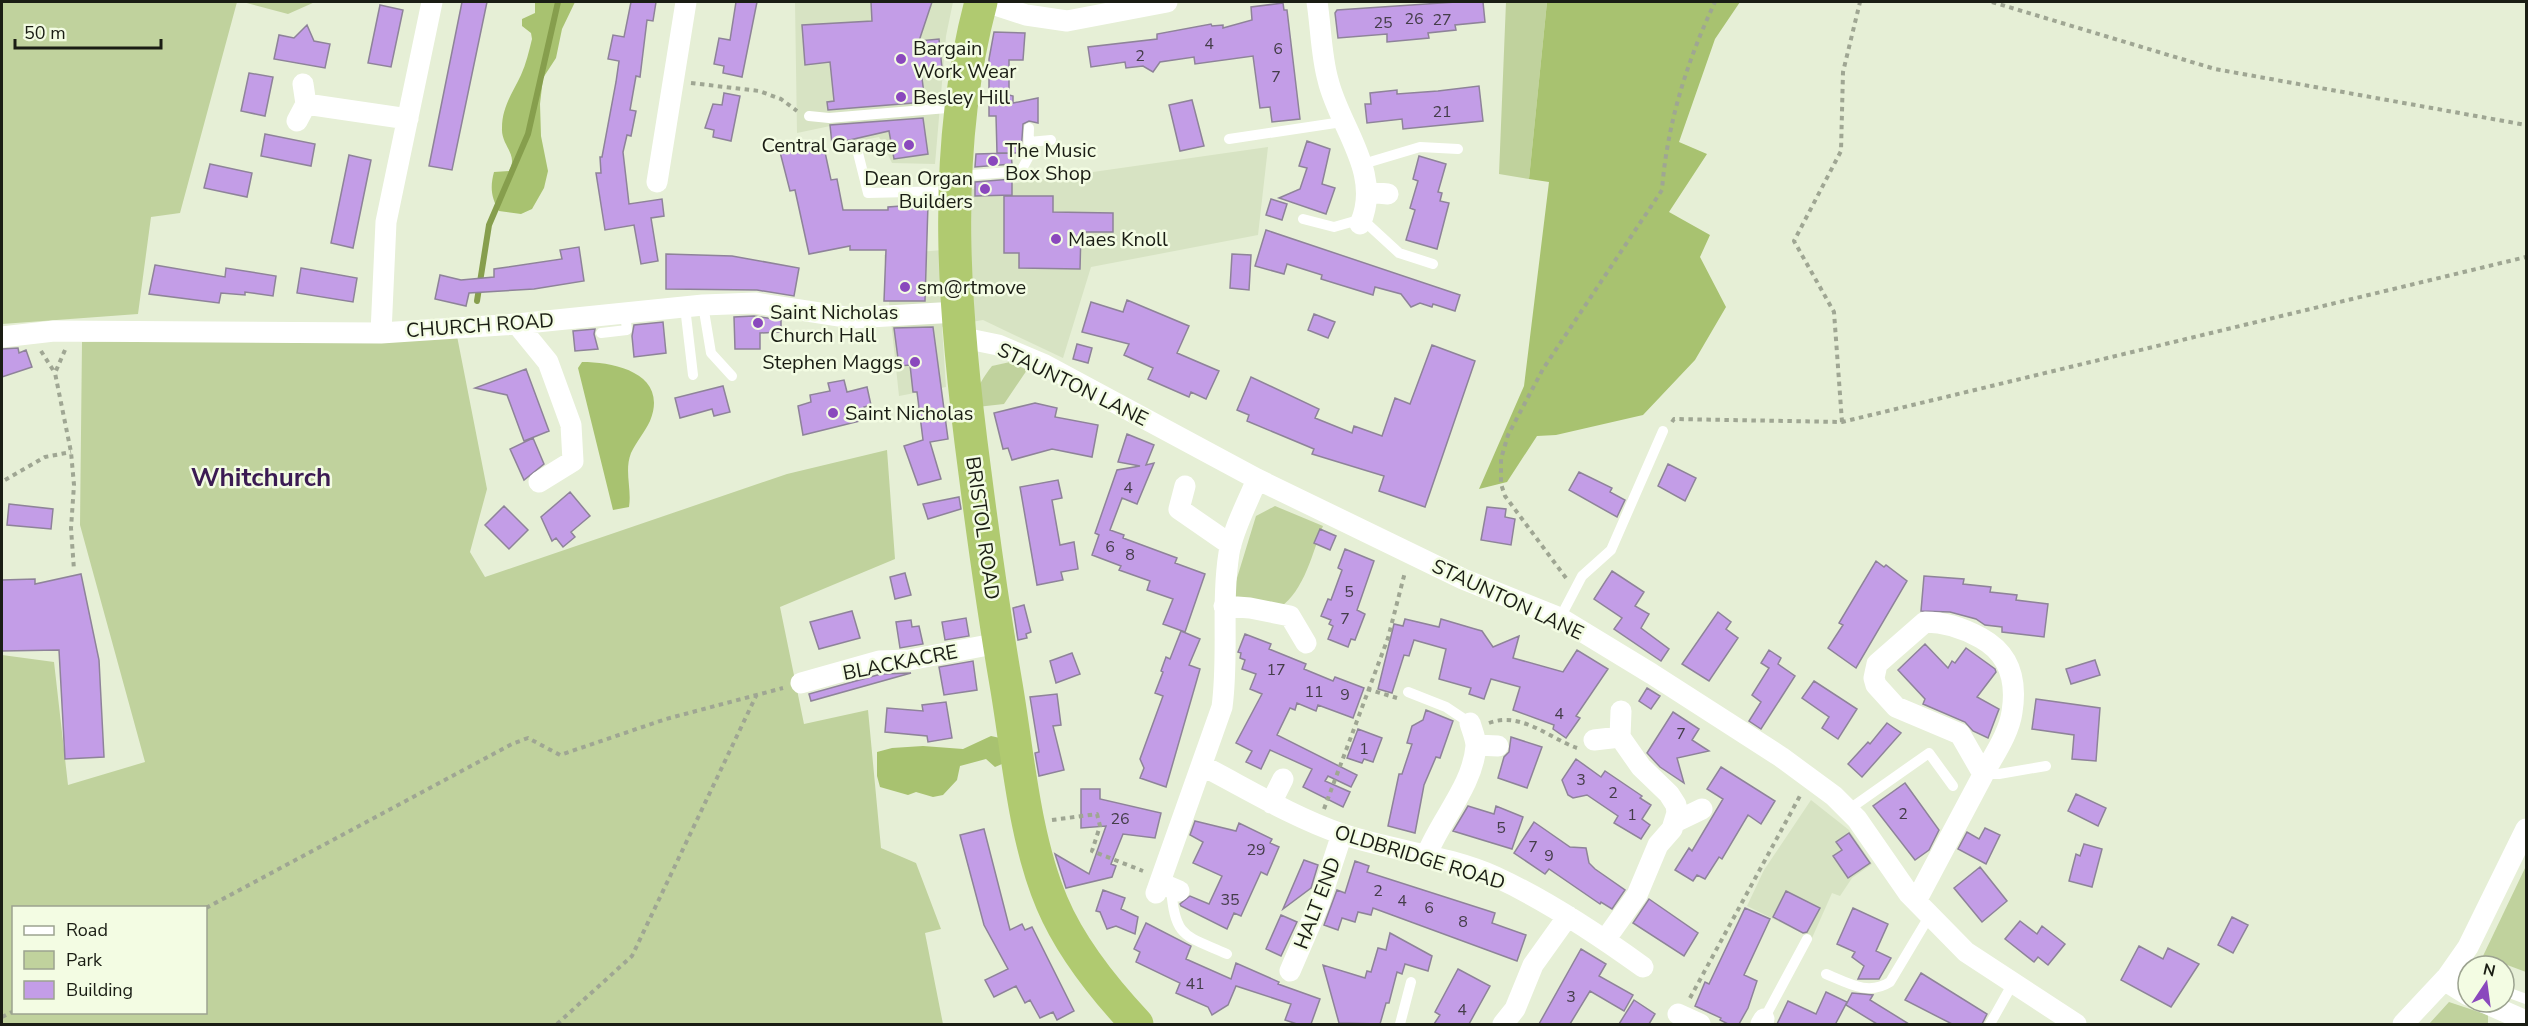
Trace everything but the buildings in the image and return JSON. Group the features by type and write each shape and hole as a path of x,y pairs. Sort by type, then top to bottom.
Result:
{"highway":[{"name":"BRISTOL ROAD","path":"981,2 968,54 959,107 955,183 958,324 961,372 999,643 1030,823 1046,885 1062,923 1102,983 1134,1023"}],"street":[{"path":"381,333 386,222 432,2"},
{"path":"657,182 686,2"},
{"path":"986,2 1026,15 1067,21 1167,2"},
{"path":"1317,2 1327,79 1342,122 1377,193 1361,221"},
{"path":"302,103 408,119"},
{"name":"CHURCH ROAD","path":"2,337 75,331 381,333 518,324 694,306 755,303 852,318 958,324"},
{"path":"518,324 548,362 571,425 573,461 539,482"},
{"name":"STAUNTON LANE","path":"958,324 1015,351 1257,479 1410,554 1463,579 1560,618 1672,687 1811,779 1848,810 1923,908 1966,952 2076,1024"},
{"path":"1163,886 1222,707 1226,677 1224,606 1231,545 1257,479"},
{"path":"1185,486 1172,512 1231,545"},
{"path":"1224,606 1297,609 1306,643"},
{"path":"1923,908 1983,774 2009,723 2013,695 2012,671 2005,658 1989,642 1949,624 1925,622 1877,664 1874,678 1876,685 1896,706 1960,734 1983,774"},
{"name":"BLACKACRE","path":"801,683 879,661 909,660 999,643"},
{"path":"1621,711 1620,737 1641,767 1669,794 1676,805 1676,822"},
{"path":"1426,854 1435,832 1470,771 1476,745 1466,721"},
{"path":"1590,746 1620,737"},
{"path":"1476,745 1498,746"},
{"name":"OLDBRIDGE ROAD","path":"1203,766 1271,802 1320,820 1342,834 1426,854 1493,875 1568,916 1643,967"},
{"path":"1271,802 1283,779"},
{"path":"1605,940 1637,895 1658,845 1676,822 1702,809"},
{"path":"2409,1019 2444,980 2469,947 2526,829"},
{"name":"HALT END","path":"1290,971 1319,904 1342,834"},
{"path":"1503,1024 1515,1009 1533,965 1568,916"},
{"path":"2444,980 2456,987"},
{"path":"2507,1019 2526,1020"}],"lane":[{"path":"809,116 829,118 959,107"},
{"path":"1229,139 1342,122"},
{"path":"858,153 868,193 955,183 1021,171 1028,158 1029,128"},
{"path":"1029,142 1051,140"},
{"path":"1363,164 1420,147 1458,149"},
{"path":"1303,219 1334,227 1361,221 1399,253 1433,264"},
{"path":"694,306 705,346 732,376"},
{"path":"693,375 694,306"},
{"path":"601,333 627,330 625,313"},
{"path":"1560,618 1582,576 1611,550 1663,431"},
{"path":"1404,696 1446,706 1466,721"},
{"path":"1848,810 1929,753 1953,786"},
{"path":"1983,774 1999,774 2046,766"},
{"path":"1163,886 1177,926 1184,935 1227,954"},
{"path":"1826,974 1862,989 1880,988 1890,982 1923,908"},
{"path":"1763,1022 1807,939"},
{"path":"1400,1024 1411,982"},
{"path":"1990,1024 2013,983"}],"path":[{"path":"1575,590 1505,496 1501,484 1501,459 1508,435 1544,369 1662,190 1665,154 1691,52 1715,2"},
{"path":"1842,422 1834,312 1794,240 1841,151 1843,72 1860,2"},
{"path":"1992,2 2215,69 2526,125"},
{"path":"696,84 759,91 781,99 792,109 809,116"},
{"path":"1663,431 1674,419 1842,422 2526,257"},
{"path":"74,570 71,528 74,485 71,452 55,373 75,331"},
{"path":"5,480 45,457 71,452"},
{"path":"1320,820 1367,689 1388,638 1410,554"},
{"path":"207,907 512,744 528,738 560,755 666,719 801,683"},
{"path":"1367,689 1404,696"},
{"path":"557,1024 632,956 756,696"},
{"path":"1466,721 1473,717 1483,726 1499,719 1514,721 1551,734 1573,748 1590,746"},
{"path":"1686,1018 1811,779"},
{"path":"1030,823 1097,814 1101,826 1092,851 1163,886"}],"shaded area":[{"path":"795,2 953,2 946,36 935,164 892,163 879,137 842,144 835,125 797,133"},
{"path":"1268,147 1258,235 1091,267 1063,358 983,320 942,327 946,387 899,396 884,255 966,248 968,190"},
{"path":"1811,800 1849,830 1872,864 1852,878 1840,896 1832,893 1812,938 1747,906 1764,870"}],"green space":[{"path":"2,2 237,2 180,213 151,217 138,314 2,324"},
{"path":"243,2 315,2 288,14"},
{"path":"535,2 575,2 562,29 556,58 543,78 540,104 541,136 548,171 544,188 532,209 521,214 499,211 494,201 492,182 494,172 509,171 512,165 511,155 502,134 502,120 508,101 521,75 532,39 531,33 522,26 522,19 535,13"},
{"path":"1506,2 1547,2 1529,179 1499,174"},
{"path":"1547,2 1740,2 1715,39 1679,142 1707,154 1669,212 1710,235 1700,257 1726,307 1695,360 1643,415 1556,435 1537,436 1507,482 1479,489 1524,386 1549,182 1529,179"},
{"path":"457,336 487,489 470,552 485,577 787,474 887,450 895,559 780,607 804,724 868,710 881,848 916,863 941,929 925,933 943,1024 2,1024 2,655 54,662 68,785 145,762 80,525 82,342"},
{"path":"582,362 623,368 646,382 652,392 654,405 650,421 629,460 629,507 613,510 578,368"},
{"path":"1010,362 1027,370 1004,404 977,407 978,390 988,371 992,366"},
{"path":"1275,506 1323,526 1307,570 1295,592 1280,607 1236,600 1233,591 1256,516"},
{"path":"991,736 1000,738 1002,764 995,767 986,759 960,766 957,780 943,795 933,797 916,792 908,795 880,787 877,776 877,752 892,748 923,746 963,749"},
{"path":"2526,866 2526,972 2516,968 2516,954 2484,954"},
{"path":"2449,1002 2456,1004 2456,1014 2488,1015 2488,1024 2429,1024"}],"waterway":[{"path":"477,301 489,225 528,134 558,2"}],"place":[{"name":"Bargain Work Wear","path":"901,59"},
{"name":"Besley Hill","path":"901,97"},
{"name":"Central Garage","path":"909,145"},
{"name":"The Music Box Shop","path":"993,161"},
{"name":"Dean Organ Builders","path":"985,189"},
{"name":"Maes Knoll","path":"1056,239"},
{"name":"sm@rtmove","path":"905,287"},
{"name":"Saint Nicholas Church Hall","path":"758,323"},
{"name":"Stephen Maggs","path":"915,362"},
{"name":"Saint Nicholas","path":"833,413"}],"district":[{"name":"Whitchurch","path":"261,477"}]}
